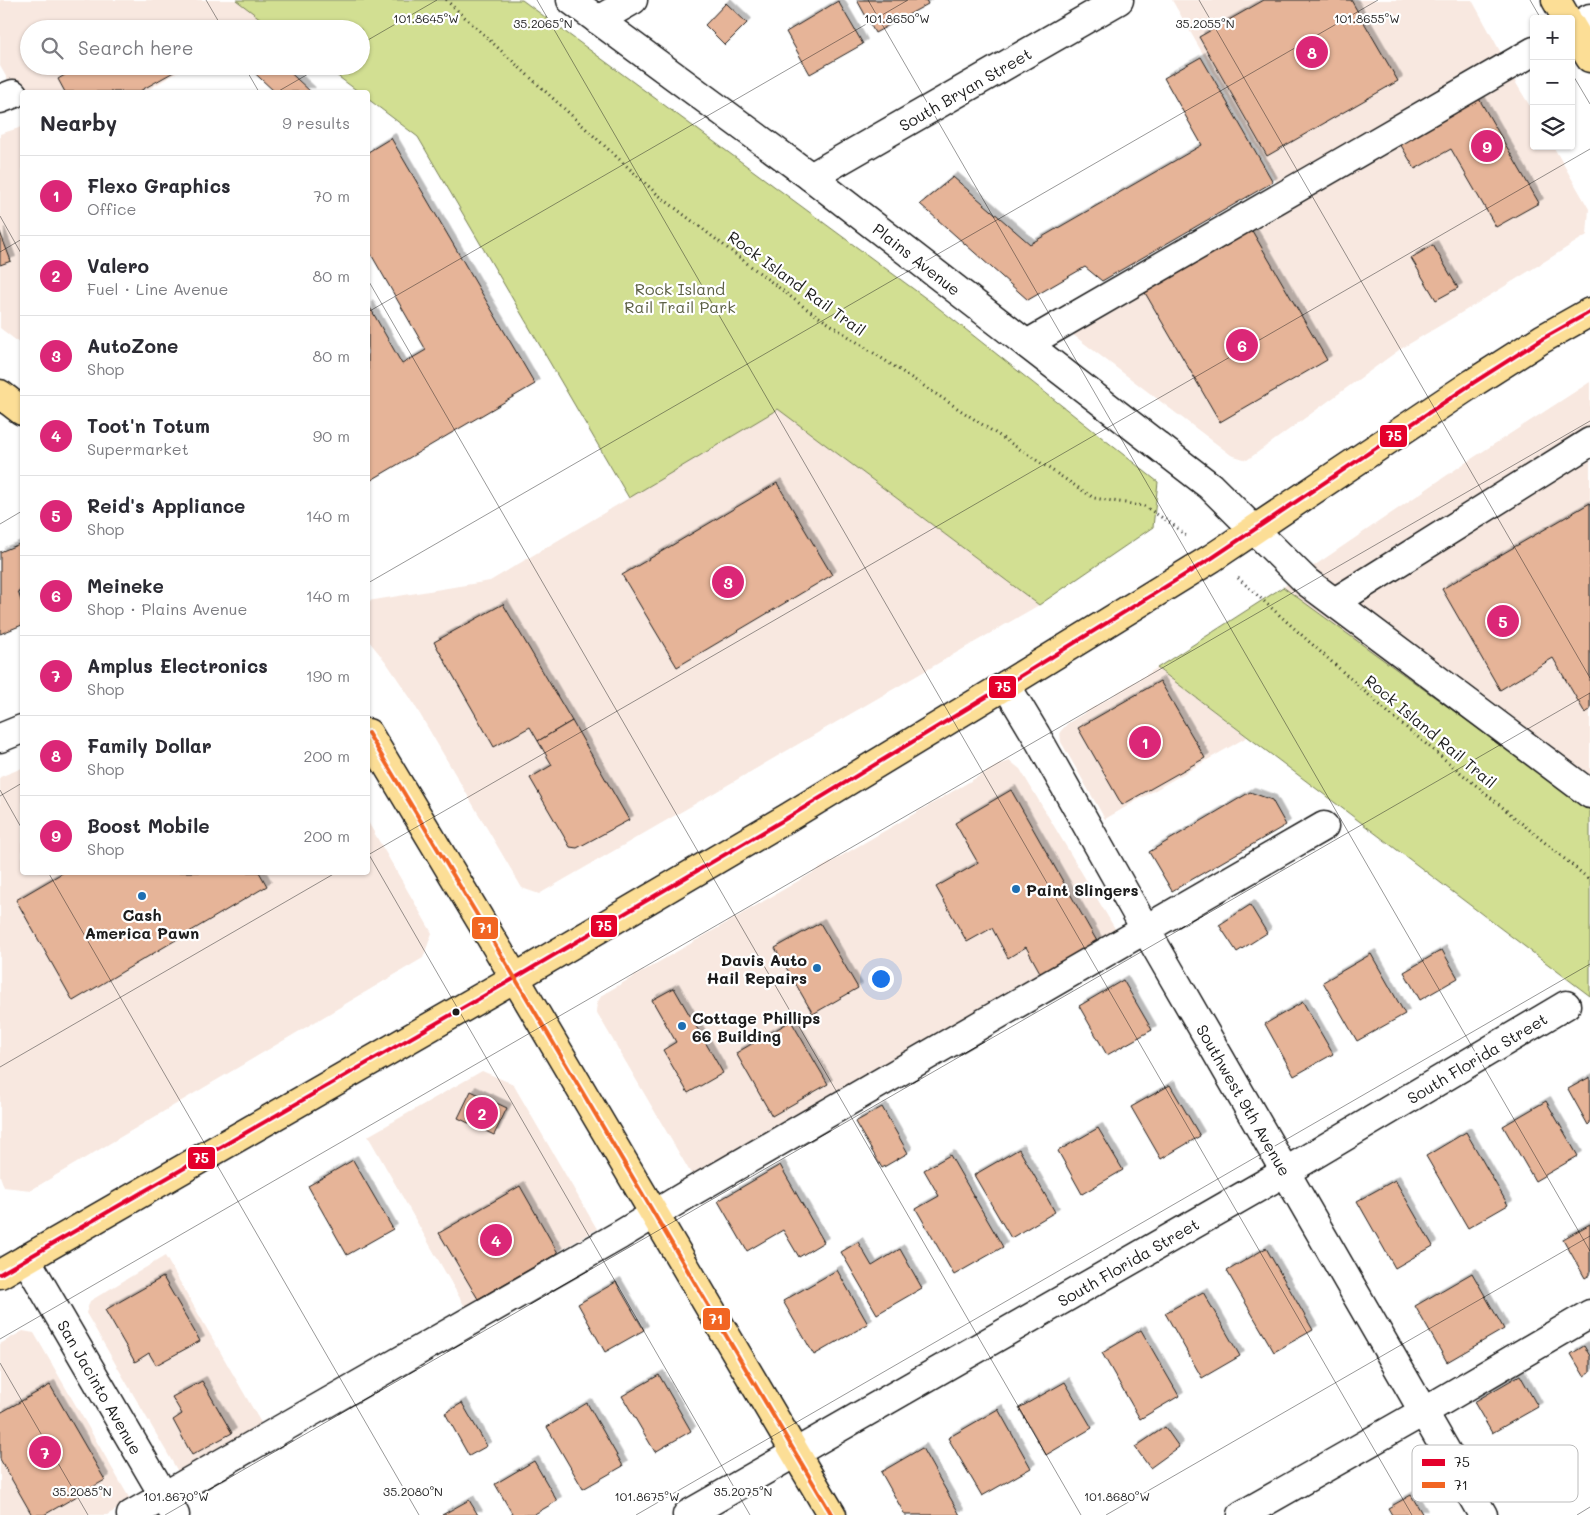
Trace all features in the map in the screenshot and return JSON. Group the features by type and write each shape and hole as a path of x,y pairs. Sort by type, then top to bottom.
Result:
{"main road":[{"path":"1556,0 1567,15"},
{"path":"1575,26 1590,58"},
{"path":"0,1274 515,978 787,818 1110,622 1255,530 1473,383 1542,339 1590,312"},
{"path":"370,736 832,1515"}],"street":[{"name":"Plains Avenue","path":"571,0 811,177 1210,486 1307,582 1590,794"},
{"path":"598,20 633,0"},
{"name":"South Bryan Street","path":"811,177 1118,0"},
{"path":"1027,344 1530,53"},
{"path":"1335,602 1590,442"},
{"name":"Southwest 9th Avenue","path":"1006,685 1036,734 1146,930 1442,1445"},
{"path":"0,738 20,730"},
{"path":"131,1515 169,1506 654,1214 1324,826"},
{"name":"South Florida Street","path":"687,1515 1285,1172 1566,1005"},
{"name":"San Jacinto Avenue","path":"26,1259 169,1506"},
{"path":"1242,1515 1590,1314"},
{"name":"Southwest 9th Avenue","path":"1475,1502 1483,1515"}],"path":[{"name":"Rock Island Rail Trail","path":"446,0 658,194 804,307 1094,498 1144,506 1172,524"},
{"name":"Rock Island Rail Trail","path":"1259,596 1390,714 1590,880"}],"shaded area":[{"path":"0,0 236,0 264,20 20,20 20,75 173,75 147,90 20,90 20,101 0,66"},
{"path":"1172,0 1472,0 1501,53 1277,183"},
{"path":"1513,78 1530,106 1530,150 1555,150 1589,209 1587,235 1399,350 1247,460 1231,455 1068,331"},
{"path":"20,128 20,343 0,328 0,134"},
{"path":"1590,382 1590,810 1283,587 1462,465"},
{"path":"778,409 1039,605 539,894 522,888 411,699 370,642 370,601 490,581"},
{"path":"1157,668 1247,737 1105,819 1061,742 1060,732 1068,723"},
{"path":"1010,761 1020,769 1117,932 693,1177 596,1011 597,1003 602,995 1000,764"},
{"path":"20,769 20,875 370,875 370,825 432,933 423,958 31,1190 4,1187 0,1176 0,777"},
{"path":"482,1071 513,1084 597,1229 465,1307 368,1136"},
{"path":"165,1256 264,1428 180,1475 86,1313 90,1301"},
{"path":"23,1331 34,1333 131,1501 107,1515 0,1515 0,1344"}],"green space":[{"name":"Rock Island Rail Trail Park","path":"236,0 522,0 931,302 1158,482 1153,527 1039,605 778,409 629,498 418,137 370,101 370,90 356,90 336,75 370,75 370,20 262,20"},
{"path":"1283,587 1590,810 1590,996 1157,668"}],"building":[{"path":"857,0 926,0 928,4 875,33"},
{"path":"1264,0 1351,0 1398,81 1267,156 1199,37"},
{"path":"838,1 863,44 810,74 786,32"},
{"path":"726,3 747,23 725,45 705,25"},
{"path":"1201,57 1273,182 1102,281 1085,267 1028,300 920,204 953,177 1030,244 1202,145 1164,78"},
{"path":"65,75 168,75 142,90 64,90 58,79"},
{"path":"257,75 293,75 309,90 273,90"},
{"path":"1478,97 1539,203 1496,227 1451,149 1415,169 1399,142"},
{"path":"391,138 535,384 370,481 370,308 402,364 426,350 370,252 370,151"},
{"path":"1251,229 1327,360 1220,422 1144,291"},
{"path":"0,232 11,261 0,265"},
{"path":"1433,245 1458,288 1436,300 1411,258"},
{"path":"777,483 832,575 677,667 622,575"},
{"path":"1590,503 1590,710 1585,713 1553,658 1500,690 1442,589"},
{"path":"20,544 20,590 18,591 20,598 20,626 0,634 0,552"},
{"path":"503,604 572,721 538,741 530,727 494,747 434,642"},
{"path":"1160,681 1205,758 1122,805 1078,728"},
{"path":"572,721 629,820 577,848 570,847 530,778 552,765 538,741"},
{"path":"1011,790 1098,943 1042,976 1026,947 1008,958 992,928 967,942 936,887 978,863 955,823"},
{"path":"1250,792 1272,800 1286,825 1172,891 1149,852"},
{"path":"59,875 261,875 267,886 73,1001 16,900"},
{"path":"1250,905 1267,933 1237,952 1219,925"},
{"path":"820,923 858,988 813,1014 775,948"},
{"path":"1442,950 1458,978 1420,1000 1404,972"},
{"path":"1371,954 1405,1014 1357,1041 1323,982"},
{"path":"1123,980 1152,1030 1107,1055 1079,1006"},
{"name":"Cottage Phillips 66 Building","path":"674,988 723,1073 688,1093 663,1050 676,1042 652,1000"},
{"path":"1303,1002 1333,1054 1294,1076 1265,1024"},
{"path":"791,1021 828,1084 772,1116 736,1053"},
{"path":"1590,1077 1590,1123 1588,1125 1568,1089"},
{"path":"1170,1085 1200,1136 1161,1159 1131,1107"},
{"path":"471,1091 507,1108 494,1135 458,1118"},
{"path":"1546,1101 1578,1156 1535,1181 1503,1126"},
{"path":"882,1107 908,1153 882,1168 855,1122"},
{"path":"1098,1128 1123,1170 1082,1194 1058,1151"},
{"path":"1466,1132 1508,1205 1468,1228 1426,1156"},
{"path":"1019,1149 1055,1212 1011,1238 974,1175"},
{"path":"950,1155 1003,1247 954,1275 916,1209 939,1196 924,1170"},
{"path":"353,1160 393,1229 347,1255 308,1186"},
{"path":"780,1165 824,1242 799,1257 783,1230 747,1251 718,1201"},
{"path":"1395,1180 1433,1246 1395,1268 1357,1201"},
{"path":"520,1186 558,1253 478,1299 439,1233"},
{"path":"1590,1224 1590,1275 1585,1278 1563,1239"},
{"path":"858,1242 872,1266 900,1249 922,1288 877,1314 841,1252"},
{"path":"1266,1248 1313,1330 1274,1352 1227,1271"},
{"path":"837,1270 868,1324 814,1355 783,1301"},
{"path":"1472,1273 1504,1329 1447,1362 1415,1306"},
{"path":"163,1277 200,1341 156,1365 149,1353 135,1362 105,1310"},
{"path":"616,1282 644,1330 605,1352 578,1304"},
{"path":"1203,1292 1240,1356 1202,1378 1165,1313"},
{"path":"1141,1330 1179,1396 1140,1419 1102,1353"},
{"path":"1584,1346 1590,1356 1590,1372 1584,1376 1571,1354"},
{"path":"659,1375 691,1431 655,1452 622,1396"},
{"path":"1520,1375 1538,1407 1492,1433 1474,1402"},
{"path":"202,1381 232,1433 192,1455 173,1420 182,1414 172,1397"},
{"path":"1065,1382 1092,1428 1046,1455 1019,1408"},
{"path":"50,1385 105,1480 44,1515 32,1515 0,1459 0,1413"},
{"path":"462,1403 487,1446 469,1456 445,1413"},
{"path":"587,1403 623,1466 583,1489 547,1427"},
{"path":"998,1409 1031,1468 982,1496 948,1438"},
{"path":"1165,1427 1179,1447 1150,1468 1135,1447"},
{"path":"922,1448 960,1515 905,1515 881,1472"},
{"path":"534,1461 557,1501 533,1515 513,1515 495,1484"},
{"path":"1411,1495 1412,1502 1415,1502 1423,1515 1392,1515 1388,1508"},
{"path":"469,1500 478,1515 442,1515"}],"transit line":[{"name":"75","path":"0,1274 515,978 787,818 1212,558 1473,383 1542,339 1590,312"},
{"name":"71","path":"370,736 832,1515"}],"place":[{"name":"Family Dollar","path":"1312,52"},
{"name":"Boost Mobile","path":"1487,146"},
{"name":"Meineke","path":"1242,345"},
{"name":"AutoZone","path":"728,582"},
{"name":"Reid's Appliance","path":"1503,621"},
{"name":"Flexo Graphics","path":"1145,742"},
{"name":"Paint Slingers","path":"1016,889"},
{"name":"Cash America Pawn","path":"142,896"},
{"name":"Davis Auto Hail Repairs","path":"817,968"},
{"name":"Cottage Phillips 66 Building","path":"682,1026"},
{"name":"Valero","path":"482,1113"},
{"name":"Toot'n Totum","path":"496,1240"},
{"name":"Amplus Electronics","path":"45,1452"}]}
